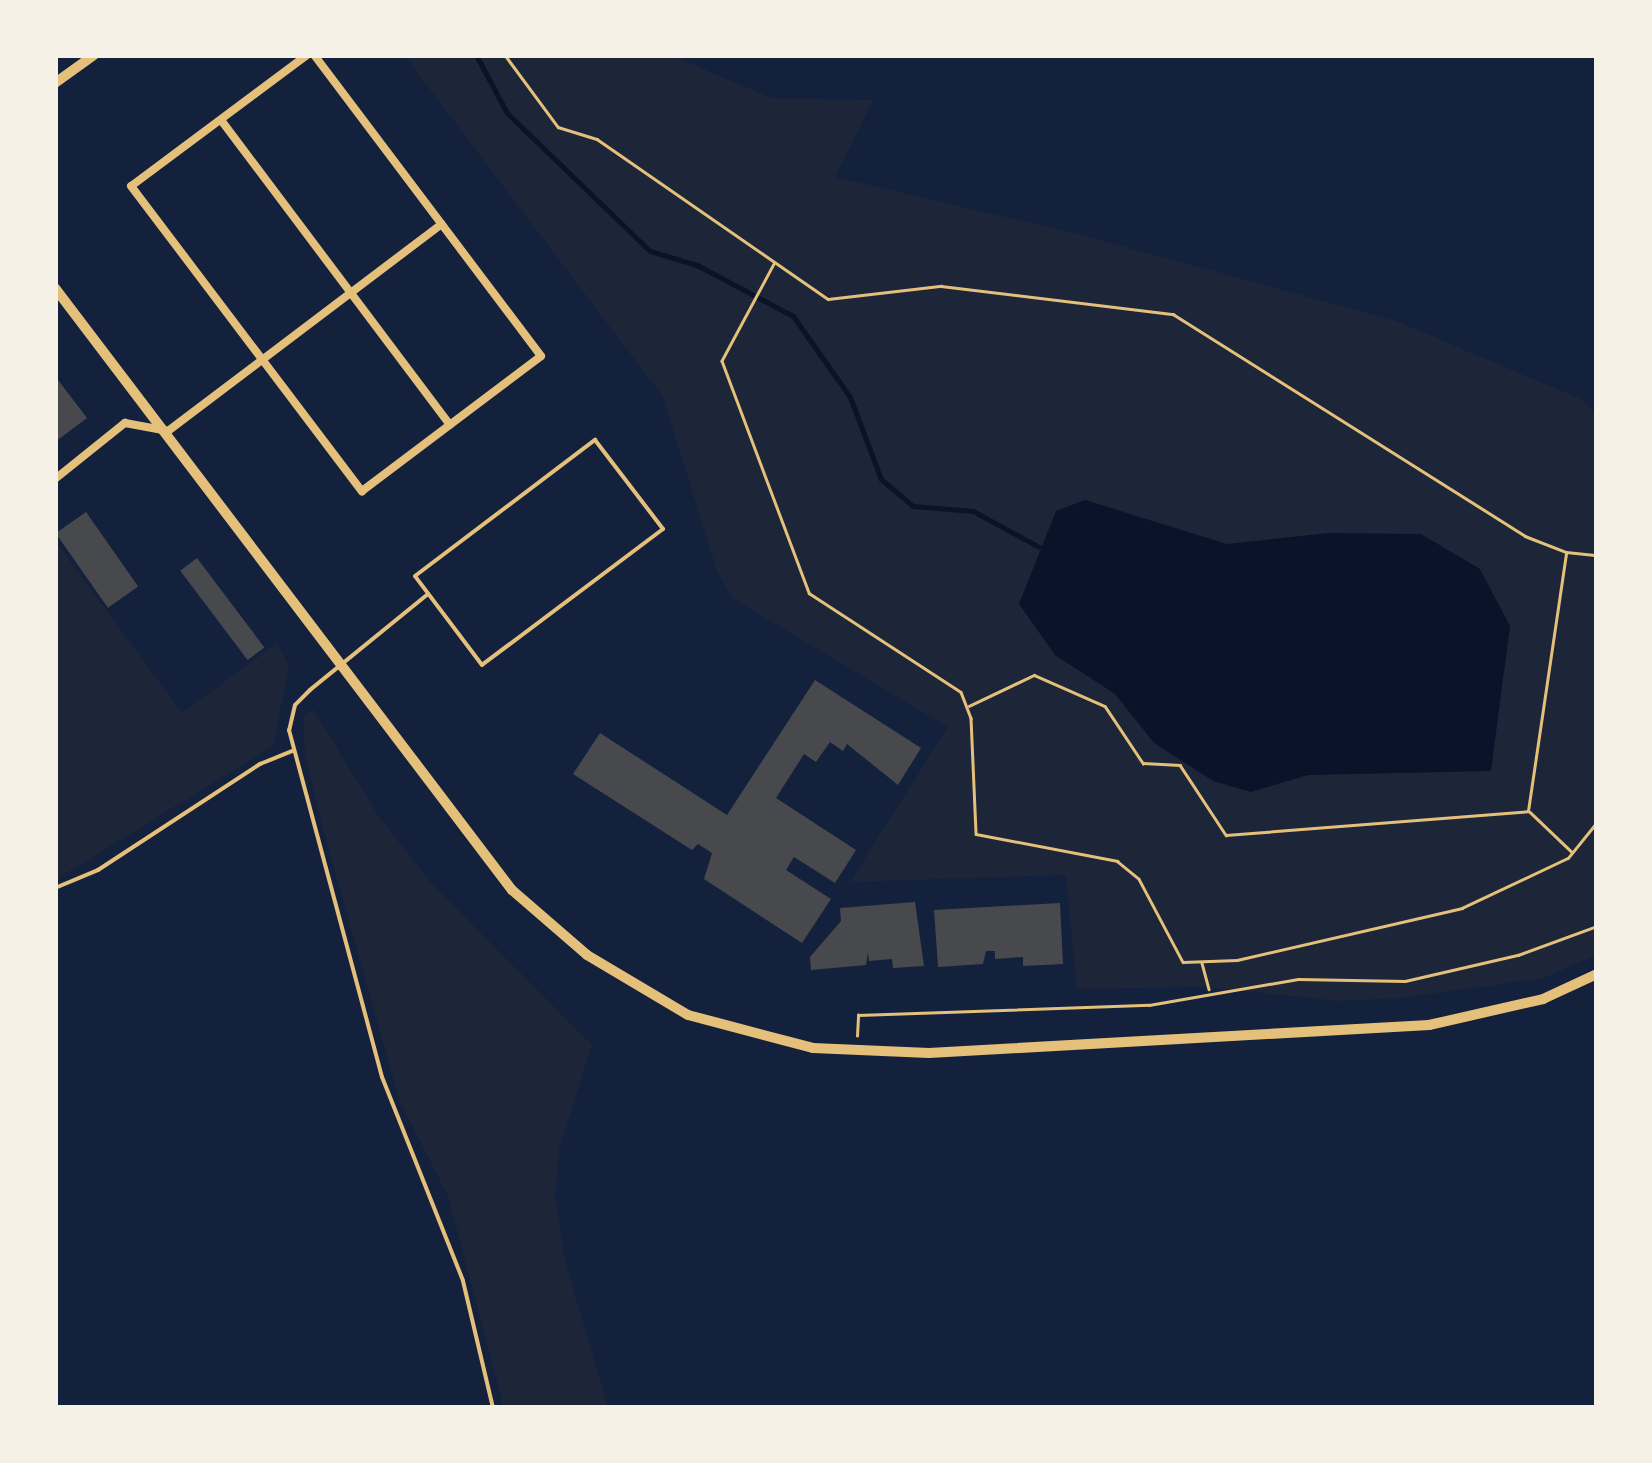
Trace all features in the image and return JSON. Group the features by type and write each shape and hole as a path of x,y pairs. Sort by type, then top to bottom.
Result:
{"street":[{"path":"55,83 94,55"},
{"path":"311,55 542,356 362,491 132,186 311,55"},
{"path":"221,120 450,424"},
{"path":"55,480 125,423 168,431 442,224"},
{"path":"55,288 168,431 486,859 563,938 688,1014 779,1042 856,1053 1429,1025 1543,999 1597,974"}],"lane":[{"path":"596,440 664,529 482,666 428,594 414,576 596,440"},
{"path":"428,594 295,704 292,750 382,1077 463,1281 493,1408"},
{"path":"55,888 98,870 260,764 292,750"}],"path":[{"path":"505,55 558,127 597,140 828,300 941,286 1173,314 1524,536 1566,552 1597,554"},
{"path":"774,264 747,308 722,361 808,593 961,692 967,707 976,834 1117,860 1139,880 1183,962 1237,960 1462,908 1573,852 1597,822"},
{"path":"1528,811 1566,552"},
{"path":"967,707 1034,675 1105,706 1142,763 1180,765 1226,835 1528,811 1573,852"},
{"path":"856,1053 858,1015 1149,1005 1298,979 1404,981 1518,955 1597,926"},
{"path":"1202,961 1209,992"}],"shaded area":[{"path":"404,55 671,55 771,98 873,100 835,177 1074,233 1396,321 1583,400 1597,416 1597,954 1544,978 1400,998 1339,1001 1205,987 1077,989 1066,875 850,882 948,727 732,598 717,571 663,397"},
{"path":"1085,500 1227,544 1329,533 1421,534 1480,569 1510,626 1491,771 1308,775 1251,792 1213,781 1154,743 1115,694 1055,655 1019,604 1056,511"},
{"path":"56,542 182,713 277,643 289,666 273,746 55,880"},
{"path":"313,709 379,817 433,885 592,1045 559,1148 555,1196 564,1257 608,1408 504,1408 448,1196 400,1102 325,836 305,755 303,717"}],"building":[{"path":"55,376 87,418 55,442"},
{"path":"86,512 138,587 108,608 56,533"},
{"path":"197,558 264,647 248,660 180,571"},
{"path":"815,680 921,748 898,785 847,744 843,751 830,742 816,762 804,754 776,798 856,850 835,883 794,857 786,870 831,899 802,943 704,879 712,853 698,844 692,850 573,774 600,733 727,815"},
{"path":"915,902 924,966 893,968 892,959 869,961 868,952 866,965 811,970 810,957 841,921 840,908"},
{"path":"1060,903 1063,964 1023,966 1023,957 995,959 995,951 986,951 983,964 938,967 934,910"}],"waterway":[{"path":"476,55 507,113 650,251 697,265 793,316 850,397 881,479 913,506 973,511 1039,547"}]}
